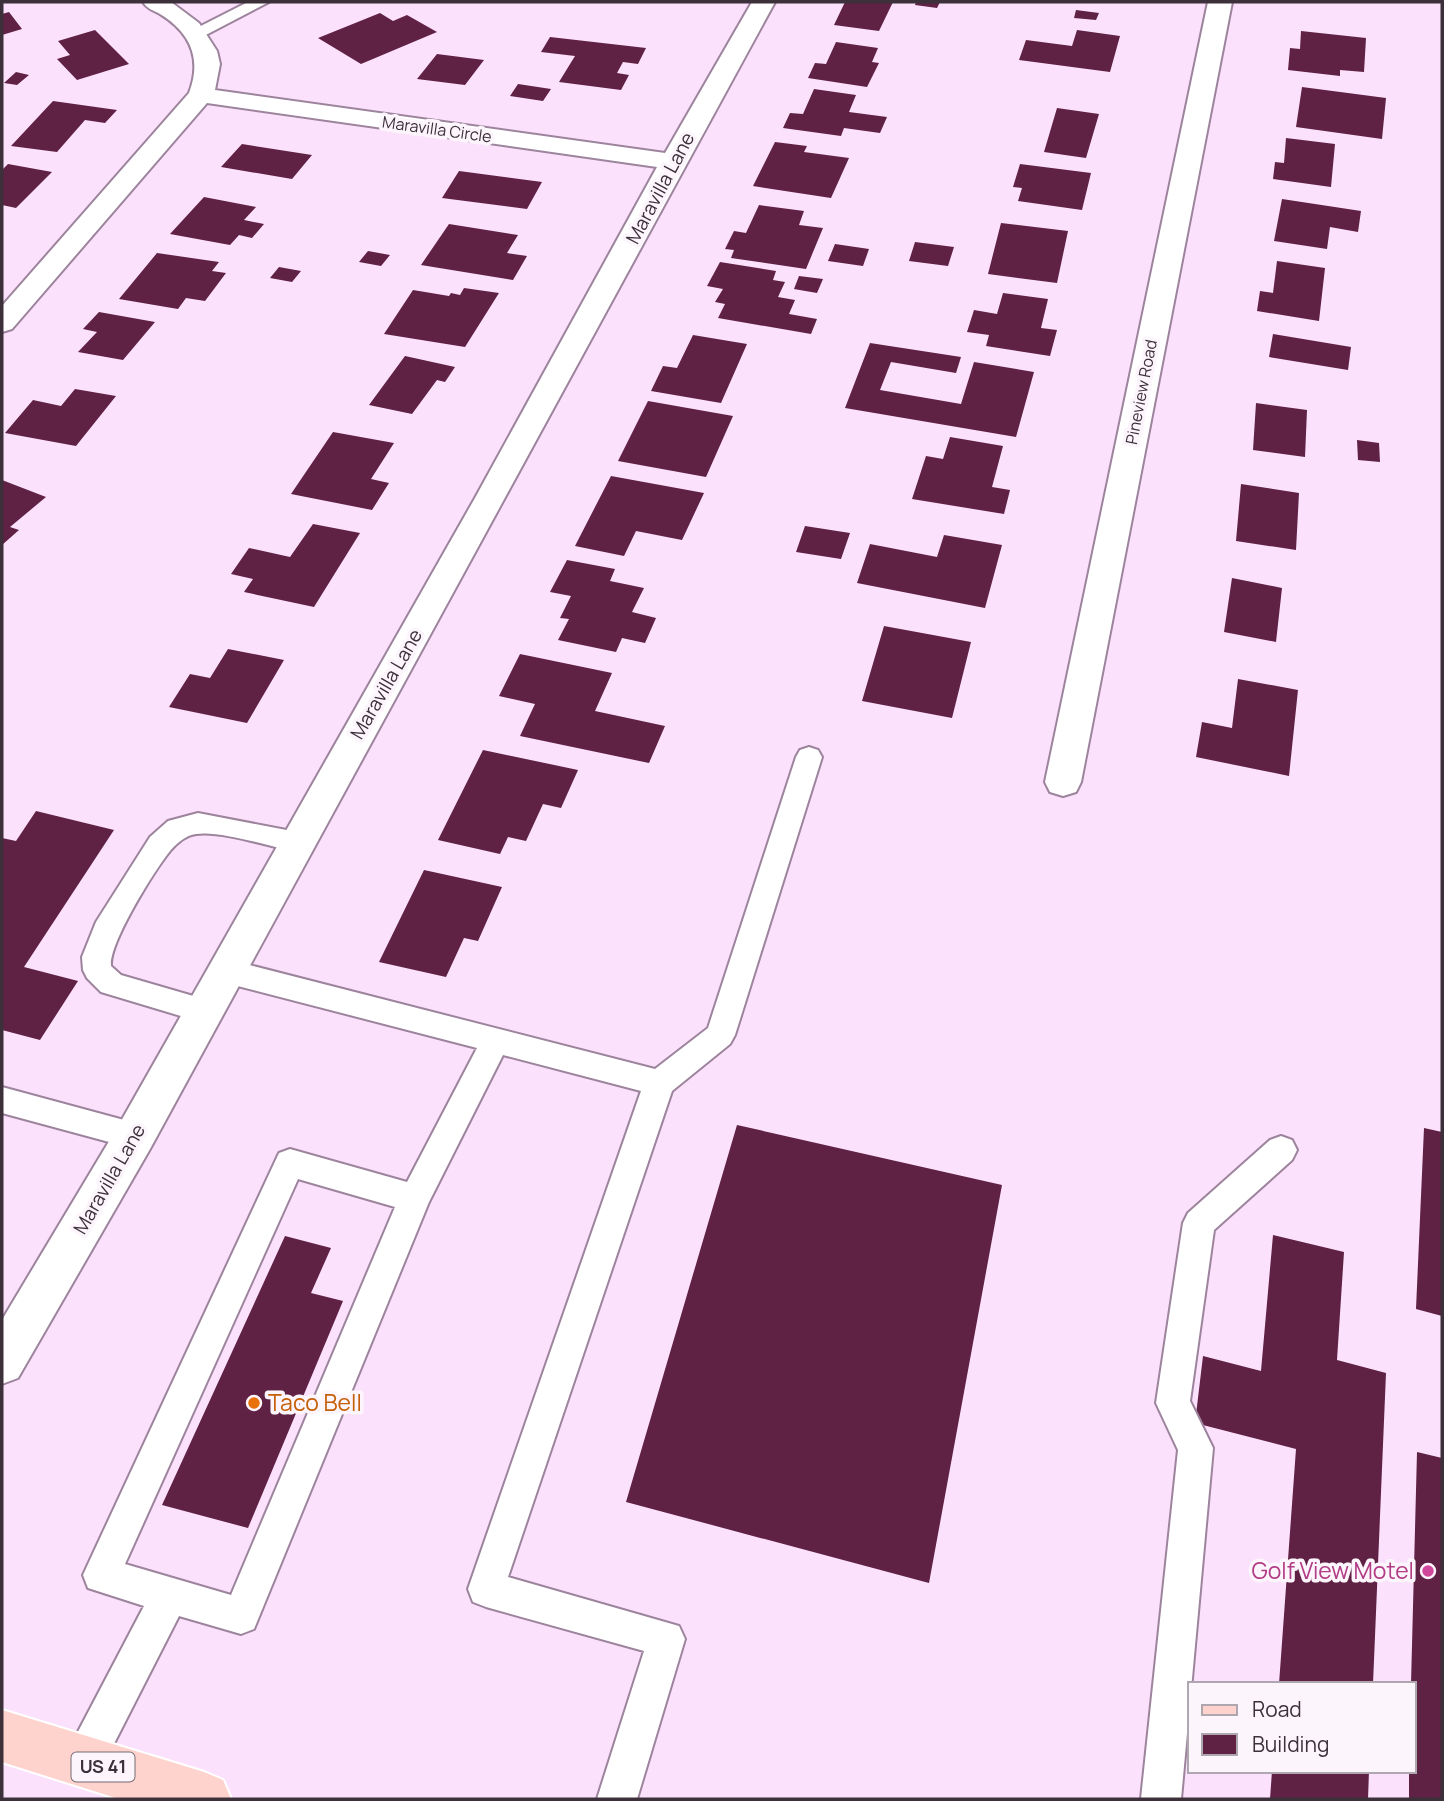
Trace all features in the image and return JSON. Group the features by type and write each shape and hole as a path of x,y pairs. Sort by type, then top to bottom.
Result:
{"main road":[{"name":"US 41","path":"2,1736 204,1799"}],"street":[{"path":"2,323 201,95 208,80 210,65 196,33 171,10 154,2"},
{"name":"Maravilla Lane","path":"2,1362 135,1136 557,379 673,162 763,2"},
{"name":"Pineview Road","path":"1063,782 1220,2"},
{"name":"Maravilla Circle","path":"201,95 673,162"}],"lane":[{"path":"196,33 261,2"},
{"path":"617,1799 666,1639 486,1589 659,1083 720,1035 809,757"},
{"path":"204,1011 111,984 97,970 96,957 106,930 160,844 177,828 198,823 217,825 297,842"},
{"path":"226,971 659,1083"},
{"path":"415,1198 290,1163 101,1575 241,1616 415,1198 496,1040"},
{"path":"2,1100 135,1136"},
{"path":"1161,1799 1196,1448 1173,1403 1199,1223 1281,1150"},
{"path":"84,1761 170,1595"}],"building":[{"path":"845,2 893,2 879,31 834,25"},
{"path":"916,2 940,2 937,8 915,5"},
{"path":"1076,10 1099,13 1096,20 1074,18"},
{"path":"9,12 22,29 2,35 2,14"},
{"path":"380,13 393,21 407,15 437,32 361,64 318,38"},
{"path":"95,30 129,64 77,80 57,59 70,55 58,41"},
{"path":"1077,30 1120,36 1110,72 1019,60 1026,40 1072,46"},
{"path":"1301,31 1366,38 1364,72 1340,70 1340,76 1288,70 1290,48 1300,49"},
{"path":"550,37 646,48 638,64 623,62 617,73 629,75 621,90 559,82 575,56 541,52"},
{"path":"836,42 878,48 872,62 879,63 867,87 808,78 815,63 826,64"},
{"path":"437,54 484,60 465,85 417,79"},
{"path":"16,72 29,75 17,85 4,83"},
{"path":"518,84 551,89 543,101 510,96"},
{"path":"1302,87 1386,98 1382,139 1296,127"},
{"path":"814,89 856,95 849,112 887,117 880,133 844,128 841,136 783,128 790,113 803,114"},
{"path":"53,101 117,110 105,123 85,120 57,152 11,146"},
{"path":"1057,108 1099,114 1086,158 1044,152"},
{"path":"1286,138 1335,144 1331,187 1273,179 1275,162 1284,163"},
{"path":"775,142 807,146 804,152 849,158 831,198 753,186"},
{"path":"242,144 312,155 292,179 221,167"},
{"path":"8,164 52,172 16,208 2,205 2,170"},
{"path":"1020,164 1091,173 1082,210 1018,201 1022,188 1013,187"},
{"path":"459,171 542,182 527,209 442,198"},
{"path":"204,197 256,207 244,220 264,224 252,238 239,235 230,245 170,234"},
{"path":"1282,199 1361,211 1358,232 1330,227 1327,249 1274,241"},
{"path":"759,205 804,211 799,225 823,228 806,269 731,258 734,250 725,249 734,231 746,233"},
{"path":"1001,223 1068,231 1057,283 988,274"},
{"path":"449,224 518,235 507,253 527,256 513,280 421,265"},
{"path":"915,242 954,247 948,266 909,261"},
{"path":"835,244 869,249 863,266 828,261"},
{"path":"368,251 390,255 381,266 359,262"},
{"path":"157,253 219,262 212,271 226,273 205,301 186,298 178,309 119,299"},
{"path":"1277,261 1325,268 1319,321 1257,311 1260,291 1273,293"},
{"path":"720,262 776,271 773,280 785,282 778,297 795,300 789,314 817,319 811,334 718,318 725,304 715,302 723,289 707,286"},
{"path":"279,267 301,271 292,282 270,278"},
{"path":"799,276 823,279 817,293 794,289"},
{"path":"464,288 499,293 465,347 384,334 413,290 449,296 451,293 460,295"},
{"path":"1003,293 1048,299 1041,328 1057,330 1050,356 986,346 989,335 967,332 974,310 997,314"},
{"path":"99,312 155,322 123,360 78,352 97,332 83,329"},
{"path":"1273,334 1351,347 1348,370 1269,357"},
{"path":"693,335 747,344 721,403 651,391 663,366 677,368"},
{"path":"870,343 961,357 956,373 891,362 880,390 961,404 974,362 1034,372 1016,437 845,408"},
{"path":"405,356 455,367 445,382 437,380 412,414 369,405"},
{"path":"75,389 116,396 76,446 5,433 33,400 61,406"},
{"path":"648,401 733,416 706,477 618,461"},
{"path":"1256,403 1307,410 1305,457 1253,450"},
{"path":"333,432 394,443 371,479 389,483 372,510 291,494"},
{"path":"950,437 1003,446 992,487 1010,490 1004,514 912,499 926,456 943,459"},
{"path":"1357,440 1379,443 1380,462 1358,460"},
{"path":"611,476 704,493 682,540 636,531 624,556 575,546"},
{"path":"2,480 46,497 10,527 19,530 2,545"},
{"path":"1241,484 1299,493 1296,550 1236,541"},
{"path":"313,524 360,533 314,607 244,592 253,579 231,574 249,548 290,557"},
{"path":"805,526 850,533 841,559 796,552"},
{"path":"944,535 1002,545 985,608 857,583 870,544 937,557"},
{"path":"567,560 615,569 610,581 644,588 632,612 656,618 645,643 622,638 616,652 558,640 569,619 560,618 571,596 550,592"},
{"path":"1232,578 1282,588 1276,642 1224,632"},
{"path":"884,626 971,642 952,718 862,701"},
{"path":"228,649 284,660 247,723 169,707 190,674 210,678"},
{"path":"520,654 612,673 595,711 665,726 649,763 520,736 535,704 499,696"},
{"path":"1238,679 1298,690 1289,776 1196,757 1202,722 1232,728"},
{"path":"483,750 578,770 561,808 543,804 526,841 508,837 500,854 438,840"},
{"path":"36,811 114,830 24,967 78,981 40,1040 2,1030 2,838 16,841"},
{"path":"424,870 502,887 478,941 464,938 446,977 379,962"},
{"path":"737,1125 1002,1185 929,1583 626,1502"},
{"path":"1424,1128 1442,1132 1442,1316 1416,1309"},
{"path":"1273,1235 1344,1252 1337,1360 1386,1373 1373,1682 1279,1682 1296,1449 1195,1423 1203,1356 1261,1371"},
{"name":"Taco Bell","path":"285,1236 331,1248 311,1293 343,1301 248,1528 162,1505"},
{"name":"Golf View Motel","path":"1417,1452 1442,1458 1442,1799 1409,1799 1409,1773 1416,1773 1416,1682 1411,1682"},
{"path":"1272,1773 1369,1773 1368,1799 1270,1799"}],"place":[{"name":"Taco Bell","path":"254,1403"},
{"name":"Golf View Motel","path":"1428,1571"}]}
